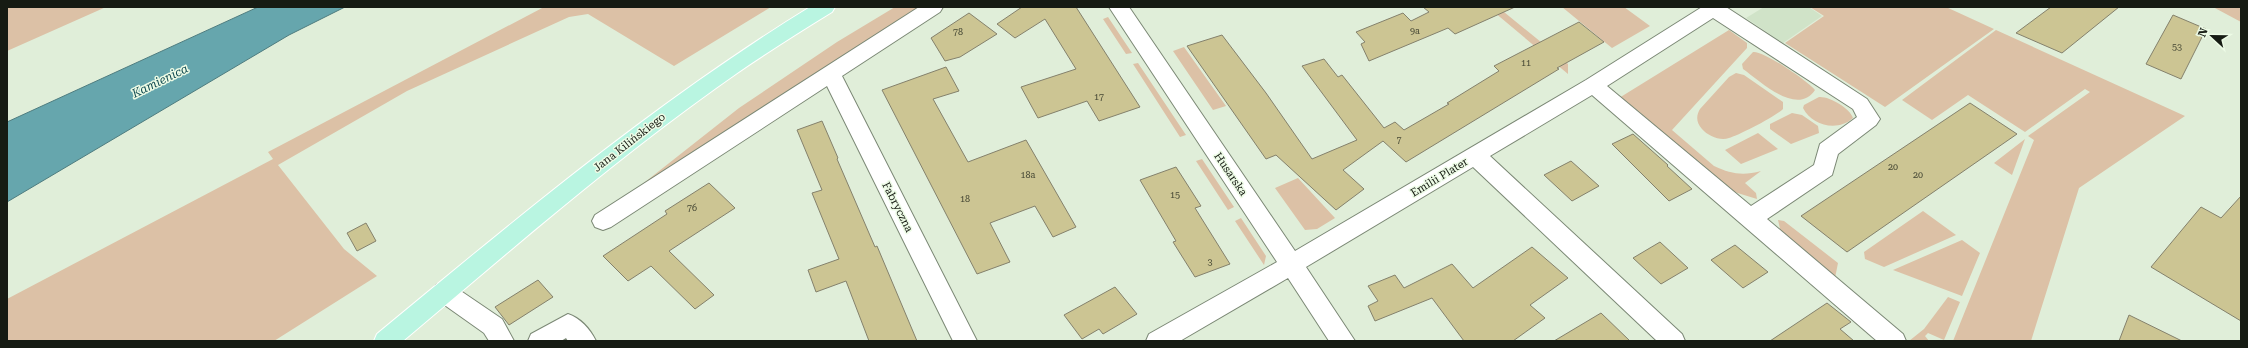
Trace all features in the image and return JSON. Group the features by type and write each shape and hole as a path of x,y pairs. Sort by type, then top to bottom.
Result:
{"main road":[{"name":"Jana Kilińskiego","path":"386,341 444,292 653,123 710,81 825,7"}],"street":[{"path":"603,221 933,7"},
{"name":"Husarska","path":"1119,7 1343,341"},
{"path":"1715,8 1860,104 1869,119 1828,150 1824,169 1750,219"},
{"name":"Emilii Plater","path":"1158,341 1292,265 1593,85 1715,8"},
{"name":"Fabryczna","path":"831,74 965,341"},
{"path":"1593,85 1894,341"},
{"path":"1475,155 1673,341"},
{"path":"444,292 493,326 502,341"},
{"path":"540,341 568,324 584,341"}],"shaded area":[{"path":"7,7 106,7 7,51"},
{"path":"544,7 771,7 674,66 588,14 569,17 407,91 278,165 344,249 377,276 274,341 7,341 7,299 273,159 268,152"},
{"path":"895,7 922,7 643,188 640,186 739,108 837,42"},
{"path":"1488,7 1504,12 1568,64 1568,74"},
{"path":"1562,7 1624,7 1650,26 1612,48"},
{"path":"1764,7 1809,7 1822,16 1783,43 1746,18"},
{"path":"1810,7 1946,7 1994,29 1885,107 1785,43 1824,16"},
{"path":"2213,7 2238,7 2241,9 2241,22"},
{"path":"1108,17 1132,53 1126,54 1103,19"},
{"path":"1729,30 1747,43 1747,48 1672,130 1714,166 1726,171 1743,174 1761,171 1745,183 1756,193 1757,199 1731,191 1619,98"},
{"path":"1996,30 2185,116 2079,188 2031,341 1953,341 2034,140 2028,136 2090,92 2085,89 2025,132 1968,95 1932,120 1902,100"},
{"path":"1184,47 1226,106 1213,110 1173,51"},
{"path":"1753,52 1766,56 1775,61 1795,74 1815,90 1807,97 1799,100 1779,94 1769,88 1743,69 1742,64"},
{"path":"1138,63 1186,135 1180,137 1133,64"},
{"path":"1736,73 1744,75 1783,102 1783,109 1749,130 1726,139 1714,137 1707,134 1700,126 1697,119 1698,114 1700,109 1729,77"},
{"path":"1819,97 1828,98 1839,103 1848,110 1853,118 1840,125 1833,126 1819,123 1812,119 1803,108 1804,105"},
{"path":"1792,113 1802,115 1818,126 1819,133 1791,144 1770,129 1770,124"},
{"path":"1758,133 1778,149 1741,164 1725,150"},
{"path":"2025,139 2012,175 1994,163"},
{"path":"1202,159 1234,207 1228,210 1196,161"},
{"path":"1298,178 1335,218 1317,229 1305,230 1275,188"},
{"path":"1923,211 1956,235 1884,267 1865,259 1864,252"},
{"path":"1241,218 1266,256 1264,265 1235,221"},
{"path":"1778,220 1784,221 1838,263 1835,278 1781,233"},
{"path":"1962,240 1980,253 1962,296 1893,270"},
{"path":"1948,297 1960,302 1944,340 1928,333 1925,336 1929,341 1909,341 1924,329"}],"water":[{"name":"Kamienica","path":"258,7 345,7 289,35 7,202 7,122"}],"building":[{"path":"1022,7 1076,7 1140,107 1099,121 1087,101 1038,118 1021,87 1076,69 1045,19 1015,38 997,24"},
{"path":"1423,7 1515,7 1455,34 1448,28 1369,61 1361,44 1365,42 1356,32 1403,13 1411,21 1429,12"},
{"path":"2051,7 2119,7 2062,53 2016,33"},
{"path":"969,13 997,34 960,57 945,61 931,38"},
{"path":"2173,15 2206,29 2181,79 2146,64"},
{"path":"1579,22 1604,42 1557,68 1559,69 1406,162 1383,141 1343,170 1364,189 1336,210 1276,155 1266,159 1187,46 1222,35 1266,93 1312,159 1357,140 1302,66 1324,59 1338,77 1342,75 1384,128 1395,122 1404,130 1449,104 1447,103 1499,71 1494,66"},
{"path":"946,67 959,91 933,99 968,162 1026,140 1076,227 1053,237 1035,206 990,223 1010,262 977,274 882,90"},
{"path":"1970,103 2017,134 1847,252 1801,216"},
{"path":"822,121 875,247 877,246 917,341 869,341 846,281 816,292 808,270 839,259 812,193 822,190 797,130"},
{"path":"1633,134 1692,189 1669,201 1612,144"},
{"path":"1571,161 1599,186 1572,201 1544,175"},
{"path":"1176,167 1201,206 1195,208 1230,264 1195,277 1173,242 1176,241 1140,180"},
{"path":"709,183 735,208 669,251 714,295 695,309 651,266 628,281 603,256 667,214 665,211"},
{"path":"2241,196 2241,321 2151,267 2201,207 2221,218"},
{"path":"366,223 376,241 357,251 347,233"},
{"path":"1660,242 1688,268 1661,284 1633,258"},
{"path":"1735,245 1768,272 1743,288 1711,260"},
{"path":"1532,247 1568,278 1530,305 1545,318 1513,341 1464,341 1432,298 1375,321 1368,306 1378,301 1368,286 1395,275 1404,288 1452,264 1473,288"},
{"path":"538,280 553,297 509,325 495,307"},
{"path":"1115,287 1137,314 1103,334 1099,329 1082,339 1064,315"},
{"path":"1827,303 1851,322 1840,329 1854,341 1770,341"},
{"path":"1601,313 1630,341 1554,341"},
{"path":"2129,315 2182,341 2119,341"}]}
